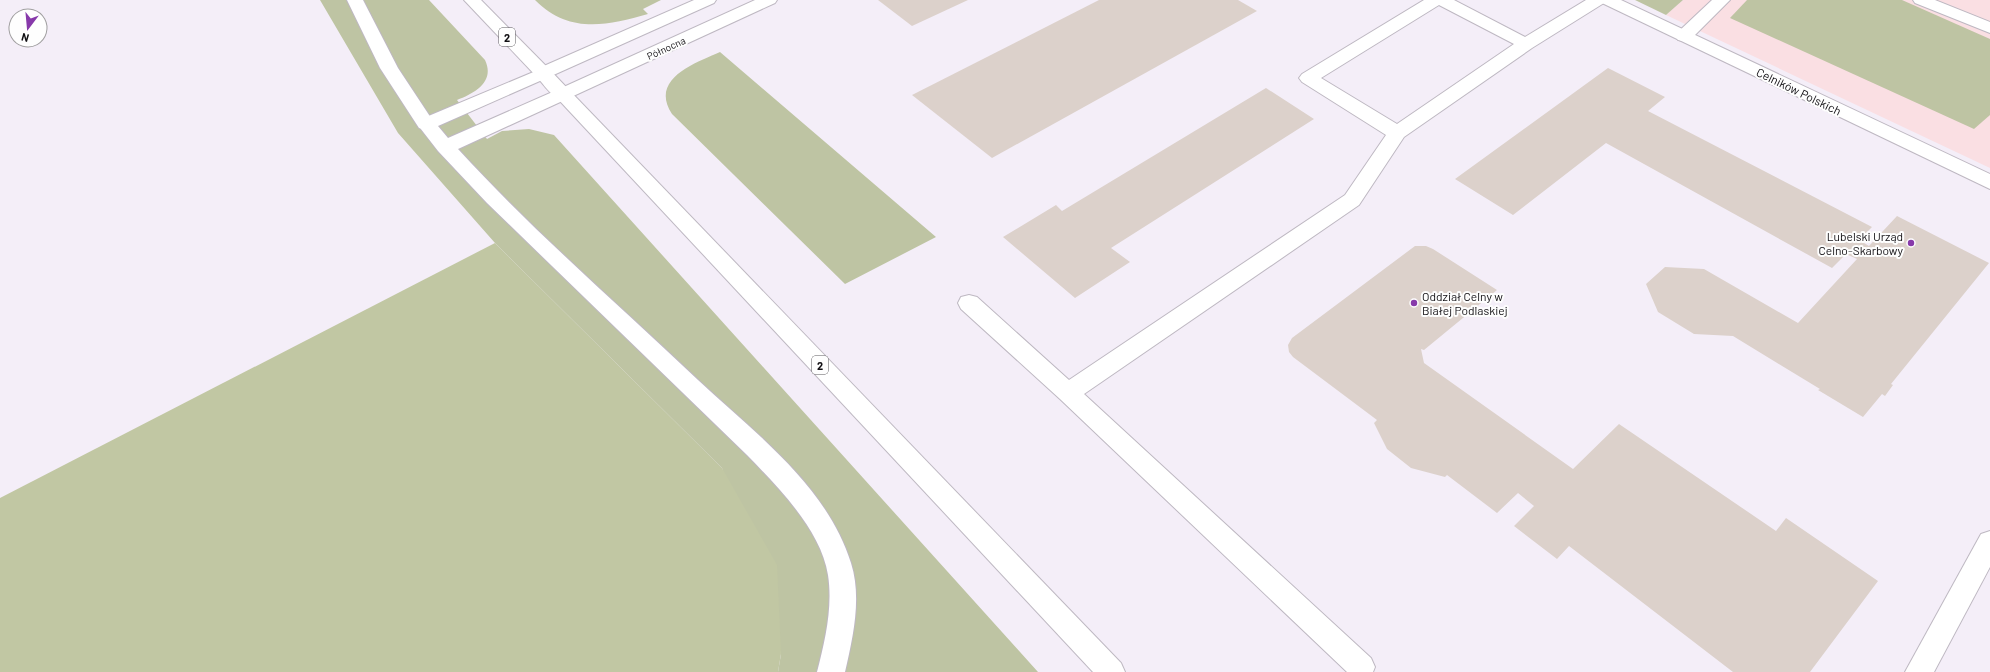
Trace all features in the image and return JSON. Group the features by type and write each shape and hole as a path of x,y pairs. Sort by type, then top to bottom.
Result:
{"main road":[{"path":"355,0 389,68 426,124 445,147 477,181 744,437 788,482 810,509 825,533 838,564 843,602 839,640 831,672"},
{"name":"2","path":"472,0 543,73"},
{"path":"426,124 708,0"},
{"name":"Północna","path":"445,147 769,0"},
{"path":"1397,133 1308,78 1436,0"},
{"path":"1441,0 1526,44"},
{"path":"1068,393 1352,200 1397,133 1526,44 1598,0"},
{"name":"Celników Polskich","path":"1608,0 1990,182"},
{"path":"1684,36 1722,0"},
{"path":"1921,0 1990,28"},
{"path":"543,73 563,94"},
{"name":"2","path":"563,94 1111,672"},
{"path":"968,303 1068,393 1361,667"},
{"path":"1920,672 1990,542"}],"shaded area":[{"path":"1683,0 1990,0 1990,168 1666,15"}],"green space":[{"path":"320,0 429,0 485,60 488,74 486,80 477,90 457,100 487,139 502,131 529,129 554,135 1038,672 778,672 781,654 722,468 495,243 398,133"},
{"path":"535,0 661,0 643,9 648,14 617,22 588,24 575,23 561,18 548,11"},
{"path":"1635,0 1683,0 1666,15"},
{"path":"1747,0 1902,0 1990,39 1990,115 1974,129 1730,18"},
{"path":"720,52 936,237 845,284 672,114 666,102 666,91 670,82 688,67"},
{"path":"495,243 722,468 777,565 781,654 778,672 0,672 0,498"}],"building":[{"path":"878,0 968,0 912,26"},
{"path":"1099,0 1238,0 1257,11 992,158 912,95"},
{"name":"Lubelski Urząd Celno-Skarbowy","path":"1608,68 1665,97 1648,111 1872,227 1859,240 1869,246 1897,216 1989,263 1891,384 1893,385 1885,396 1882,394 1863,417 1733,336 1694,334 1658,312 1646,284 1665,267 1704,269 1798,323 1857,259 1846,254 1832,268 1606,143 1513,215 1455,179"},
{"path":"1266,88 1314,119 1111,248 1130,262 1075,298 1003,237 1056,205 1062,211"},
{"path":"1415,246 1426,246 1433,249 1497,290 1424,350 1421,349 1424,363 1573,469 1619,424 1776,531 1786,518 1878,581 1810,672 1733,672 1569,546 1557,559 1514,526 1534,506 1518,493 1497,513 1447,475 1445,477 1411,468 1387,449 1374,423 1377,420 1293,357 1289,352 1288,345 1292,338"}],"place":[{"name":"Lubelski Urząd Celno-Skarbowy","path":"1911,243"},
{"name":"Oddział Celny w Białej Podlaskiej","path":"1414,303"}]}
